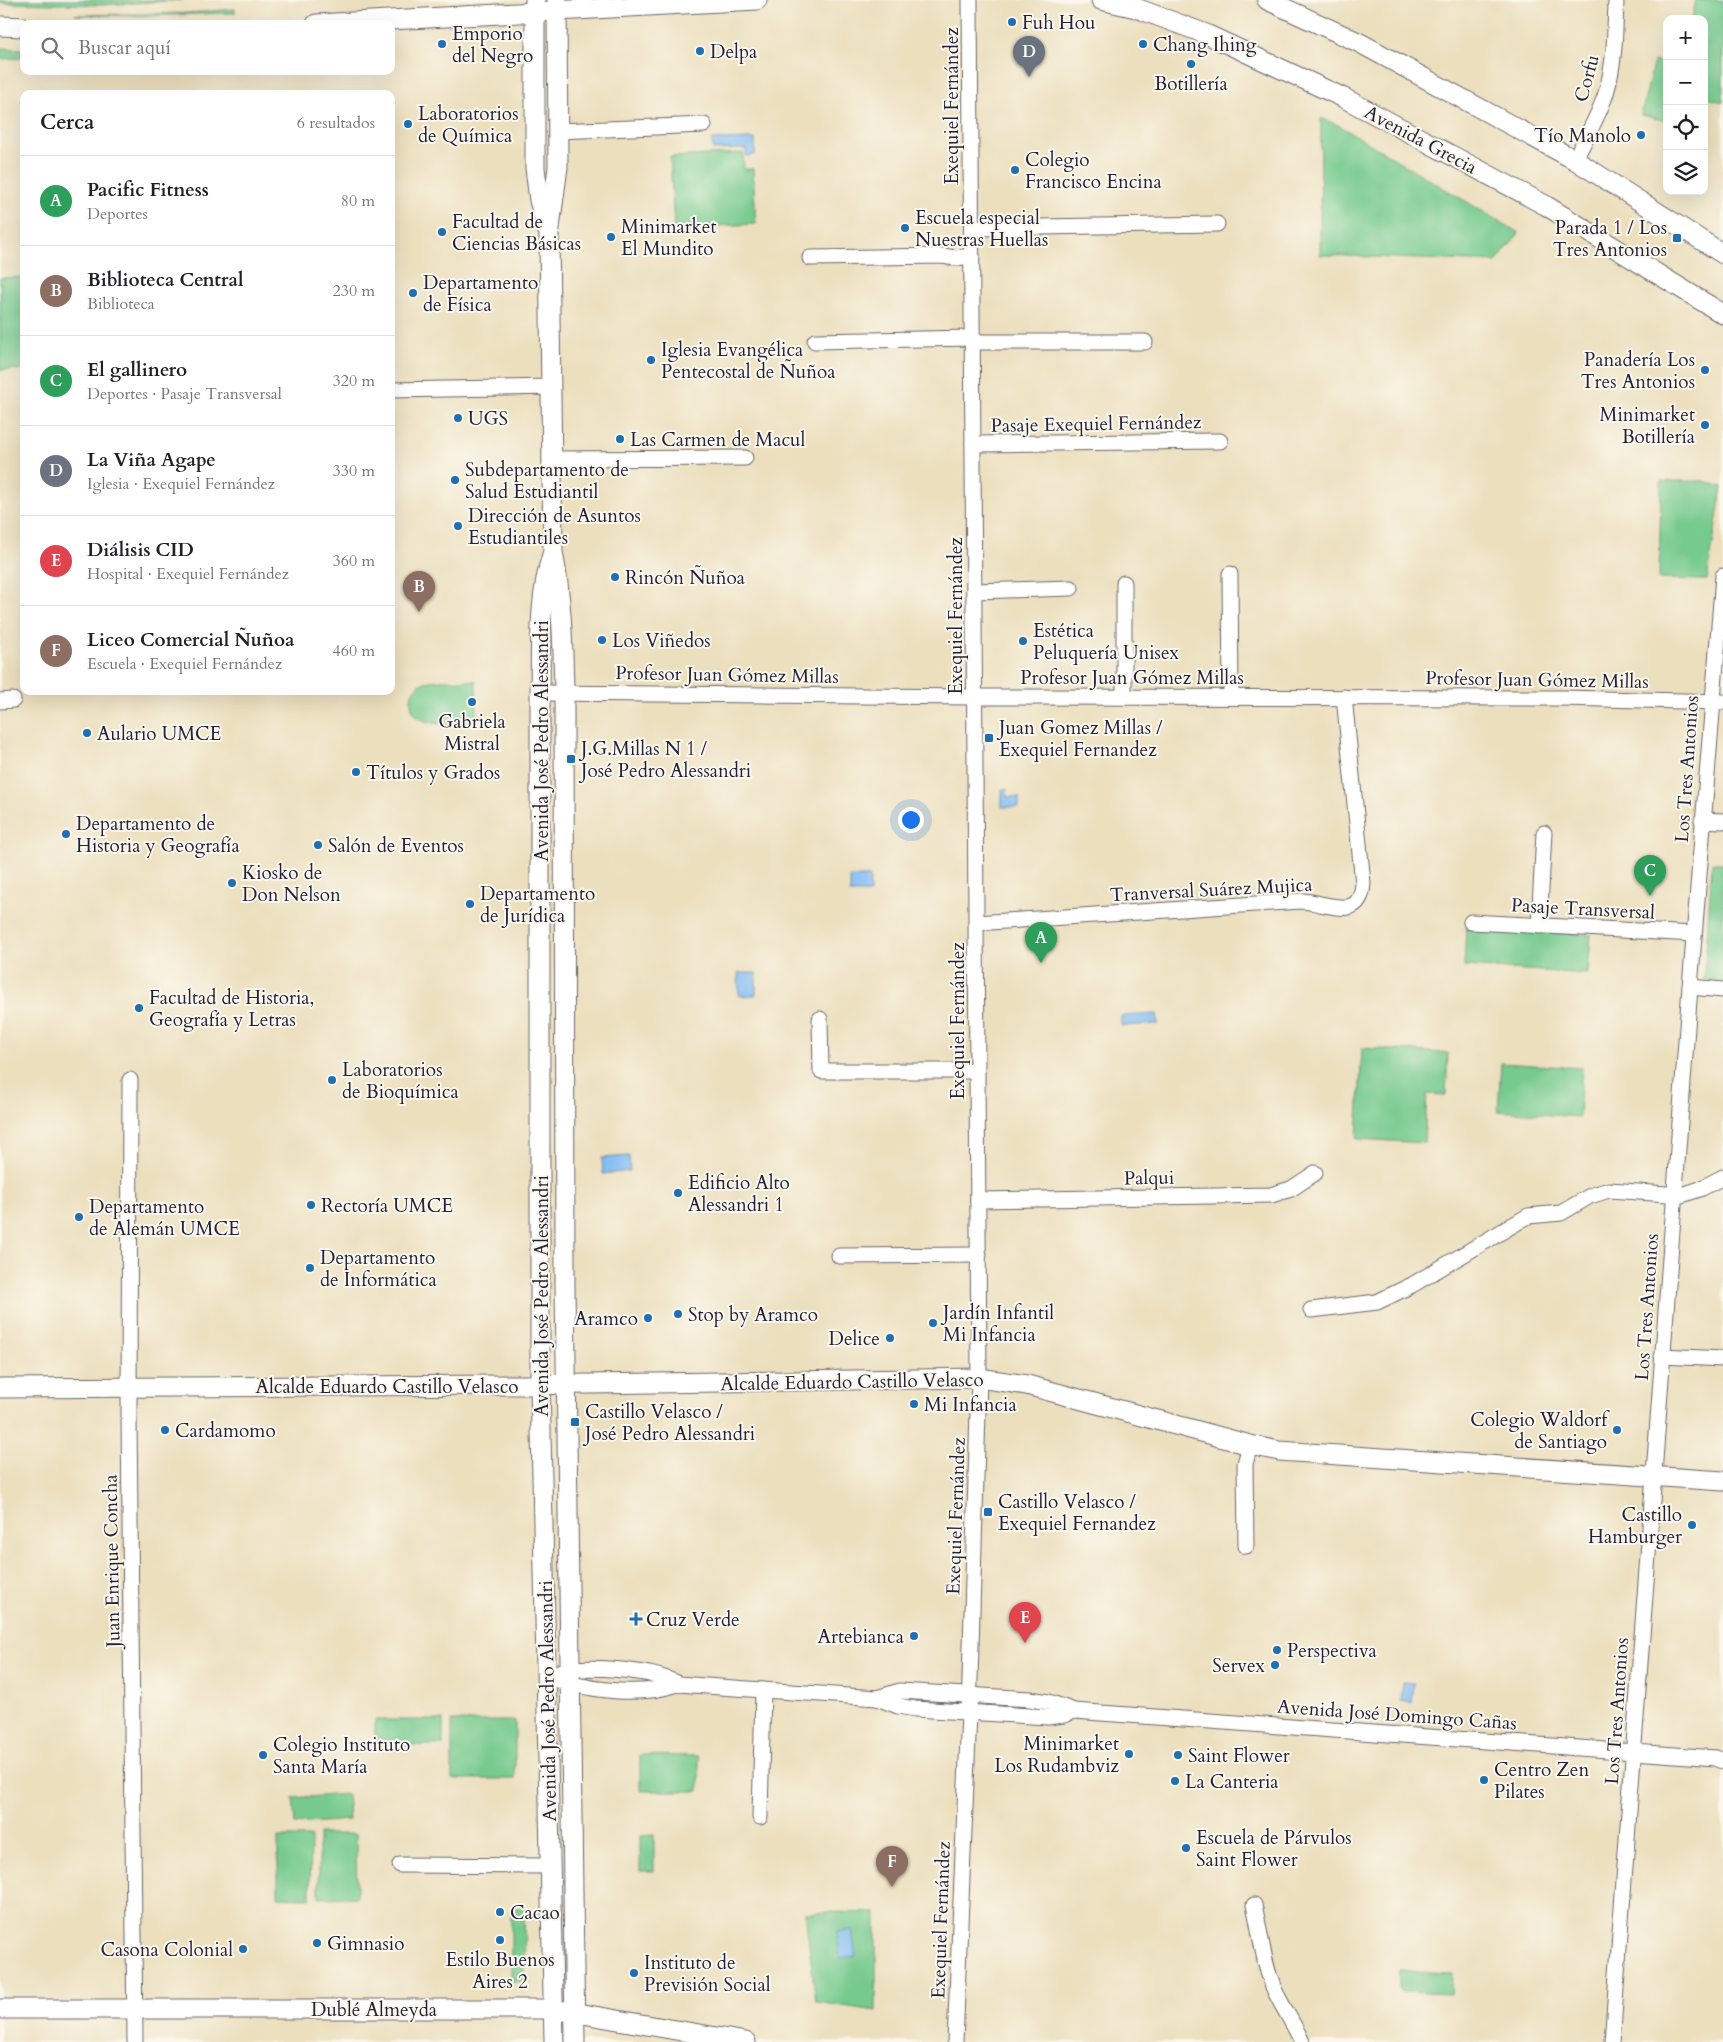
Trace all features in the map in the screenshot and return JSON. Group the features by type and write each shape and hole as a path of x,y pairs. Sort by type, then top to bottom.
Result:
{"main road":[{"path":"365,20 535,6 756,0"},
{"name":"Avenida Grecia","path":"1101,0 1136,8 1206,34 1344,98 1545,205 1723,314"},
{"path":"1267,0 1360,43 1575,160 1723,254"},
{"name":"Avenida José Pedro Alessandri","path":"557,5 558,166 549,236 553,552 562,613 564,692 567,1384 575,2042"},
{"name":"Avenida José Pedro Alessandri","path":"535,6 535,168 539,200 549,236"},
{"path":"0,26 20,27"},
{"name":"Avenida José Pedro Alessandri","path":"553,552 545,578 540,692 540,1384 554,2042"},
{"name":"Alcalde Eduardo Castillo Velasco","path":"0,1388 567,1384 979,1378 1027,1385 1250,1445 1309,1454 1723,1481"},
{"name":"Dublé Almeyda","path":"0,2009 554,2009 746,2042"}],"street":[{"name":"Exequiel Fernández","path":"955,2042 969,1713 979,1378 970,0"},
{"name":"Corfu","path":"1575,160 1606,94 1615,37 1616,0"},
{"path":"558,131 704,125"},
{"path":"972,228 1217,224"},
{"path":"810,258 972,256"},
{"path":"815,341 1145,342"},
{"path":"395,390 551,387"},
{"name":"Pasaje Exequiel Fernández","path":"973,444 1220,441"},
{"path":"552,459 745,458"},
{"path":"1230,574 1231,697"},
{"name":"Los Tres Antonios","path":"1612,2042 1702,820 1717,702 1723,576"},
{"path":"1124,583 1124,697"},
{"path":"974,591 1071,588"},
{"name":"Profesor Juan Gómez Millas","path":"540,692 975,697 1561,698 1717,702"},
{"name":"Tranversal Suárez Mujica","path":"976,923 1301,901 1343,908 1358,903 1362,897 1363,883 1344,697"},
{"path":"1702,820 1723,821"},
{"path":"1539,926 1544,833"},
{"name":"Pasaje Transversal","path":"1471,922 1694,934"},
{"path":"1690,987 1723,990"},
{"path":"820,1020 821,1071 977,1071"},
{"name":"Juan Enrique Concha","path":"130,1080 129,1387 135,2042"},
{"name":"Palqui","path":"978,1200 1271,1195 1291,1189 1315,1173"},
{"path":"1311,1310 1377,1302 1412,1285 1528,1216 1561,1213 1590,1196 1609,1190 1674,1196 1690,1193 1723,1177"},
{"path":"839,1256 979,1255"},
{"path":"1662,1356 1723,1359"},
{"path":"1246,1546 1245,1464 1250,1445"},
{"name":"Avenida José Domingo Cañas","path":"546,1676 650,1674 678,1684 877,1698 898,1706 915,1709 969,1713 1048,1717 1064,1715 1074,1711"},
{"path":"760,1818 763,1690"},
{"name":"Avenida José Domingo Cañas","path":"877,1698 900,1691 969,1695 1049,1702 1074,1711 1721,1758"},
{"path":"400,1865 551,1866"},
{"path":"1254,1905 1270,1978 1302,2042"}],"green space":[{"path":"0,0 183,0 103,5 0,3"},
{"path":"1696,0 1723,0 1723,102 1708,98 1708,15 1693,15"},
{"path":"235,9 235,13 143,16 75,15 188,13"},
{"path":"0,48 20,49 20,58 0,59"},
{"path":"1654,61 1663,63 1663,120 1641,115"},
{"path":"1321,118 1340,126 1519,233 1496,262 1320,255"},
{"path":"743,153 744,169 753,169 756,224 674,228 670,157"},
{"path":"20,277 20,369 0,370 0,278"},
{"path":"1661,481 1704,481 1722,487 1707,580 1659,579"},
{"path":"437,680 476,681 477,723 446,724 425,721 417,716 412,709 412,693 422,683"},
{"path":"1712,863 1723,863 1723,982 1704,980"},
{"path":"1466,927 1591,935 1588,974 1464,966"},
{"path":"1362,1048 1448,1053 1446,1095 1427,1094 1424,1143 1357,1139"},
{"path":"1501,1063 1582,1068 1579,1117 1498,1111"},
{"path":"375,1720 443,1720 443,1745 375,1745"},
{"path":"452,1721 515,1721 515,1779 452,1779"},
{"path":"640,1755 699,1756 699,1791 640,1791"},
{"path":"347,1794 349,1820 295,1824 293,1798"},
{"path":"319,1834 356,1834 357,1897 319,1898"},
{"path":"654,1835 654,1871 640,1871 640,1836"},
{"path":"278,1837 311,1837 310,1898 278,1897"},
{"path":"511,1908 524,1908 525,1981 511,1981"},
{"path":"805,1913 876,1913 876,2011 816,2002"},
{"path":"1399,1971 1452,1974 1451,1994 1402,1992 1399,1987"}],"water":[{"path":"755,139 755,155 746,156 746,149 713,150 712,140"},
{"path":"1002,789 1007,789 1007,797 1019,797 1019,807 1002,807"},
{"path":"850,877 870,877 870,893 850,893"},
{"path":"738,973 756,973 756,995 739,996"},
{"path":"1157,1014 1158,1024 1121,1026 1121,1016"},
{"path":"629,1156 630,1171 603,1174 602,1158"},
{"path":"1402,1682 1414,1683 1412,1703 1400,1701"},
{"path":"852,1930 856,1956 840,1958 837,1932"}],"place":[{"name":"Fuh Hou","path":"1012,22"},
{"name":"Emporio del Negro","path":"442,44"},
{"name":"Chang Ihing","path":"1143,44"},
{"name":"Delpa","path":"700,51"},
{"name":"Botillería","path":"1191,64"},
{"name":"La Viña Agape","path":"1029,77"},
{"name":"Laboratorios de Química","path":"408,124"},
{"name":"Tío Manolo","path":"1641,135"},
{"name":"Colegio Francisco Encina","path":"1015,170"},
{"name":"Escuela especial Nuestras Huellas","path":"905,228"},
{"name":"Facultad de Ciencias Básicas","path":"442,232"},
{"name":"Minimarket El Mundito","path":"611,237"},
{"name":"Parada 1 / Los Tres Antonios","path":"1677,238"},
{"name":"Departamento de Física","path":"413,293"},
{"name":"Iglesia Evangélica Pentecostal de Ñuñoa","path":"651,360"},
{"name":"Panadería Los Tres Antonios","path":"1705,370"},
{"name":"UGS","path":"458,418"},
{"name":"Minimarket Botillería","path":"1705,425"},
{"name":"Las Carmen de Macul","path":"620,439"},
{"name":"Subdepartamento de Salud Estudiantil","path":"455,480"},
{"name":"Dirección de Asuntos Estudiantiles","path":"458,526"},
{"name":"Rincón Ñuñoa","path":"615,577"},
{"name":"Biblioteca Central","path":"419,612"},
{"name":"Los Viñedos","path":"602,640"},
{"name":"Estética Peluquería Unisex","path":"1023,641"},
{"name":"Gabriela Mistral","path":"472,702"},
{"name":"Aulario UMCE","path":"87,733"},
{"name":"Juan Gomez Millas / Exequiel Fernandez","path":"989,738"},
{"name":"J.G.Millas N 1 / José Pedro Alessandri","path":"571,759"},
{"name":"Títulos y Grados","path":"356,772"},
{"name":"Departamento de Historia y Geografía","path":"66,834"},
{"name":"Salón de Eventos","path":"318,845"},
{"name":"Kiosko de Don Nelson","path":"232,883"},
{"name":"El gallinero","path":"1650,896"},
{"name":"Departamento de Jurídica","path":"470,904"},
{"name":"Pacific Fitness","path":"1041,963"},
{"name":"Facultad de Historia, Geografía y Letras","path":"139,1008"},
{"name":"Laboratorios de Bioquímica","path":"332,1080"},
{"name":"Edificio Alto Alessandri 1","path":"678,1193"},
{"name":"Rectoría UMCE","path":"311,1205"},
{"name":"Departamento de Alemán UMCE","path":"79,1217"},
{"name":"Departamento de Informática","path":"310,1268"},
{"name":"Stop by Aramco","path":"678,1314"},
{"name":"Aramco","path":"648,1318"},
{"name":"Jardín Infantil Mi Infancia","path":"933,1323"},
{"name":"Delice","path":"890,1338"},
{"name":"Mi Infancia","path":"914,1404"},
{"name":"Castillo Velasco / José Pedro Alessandri","path":"575,1422"},
{"name":"Cardamomo","path":"165,1430"},
{"name":"Colegio Waldorf de Santiago","path":"1617,1430"},
{"name":"Castillo Velasco / Exequiel Fernandez","path":"988,1512"},
{"name":"Castillo Hamburger","path":"1692,1525"},
{"name":"Cruz Verde","path":"636,1619"},
{"name":"Artebianca","path":"914,1636"},
{"name":"Diálisis CID","path":"1025,1643"},
{"name":"Perspectiva","path":"1277,1650"},
{"name":"Servex","path":"1275,1665"},
{"name":"Minimarket Los Rudambviz","path":"1129,1754"},
{"name":"Colegio Instituto Santa María","path":"263,1755"},
{"name":"Saint Flower","path":"1178,1755"},
{"name":"Centro Zen Pilates","path":"1484,1780"},
{"name":"La Canteria","path":"1175,1781"},
{"name":"Escuela de Párvulos Saint Flower","path":"1186,1848"},
{"name":"Liceo Comercial Ñuñoa","path":"892,1887"},
{"name":"Cacao","path":"500,1912"},
{"name":"Estilo Buenos Aires 2","path":"500,1940"},
{"name":"Gimnasio","path":"317,1943"},
{"name":"Casona Colonial","path":"243,1949"},
{"name":"Instituto de Previsión Social","path":"634,1973"}]}
